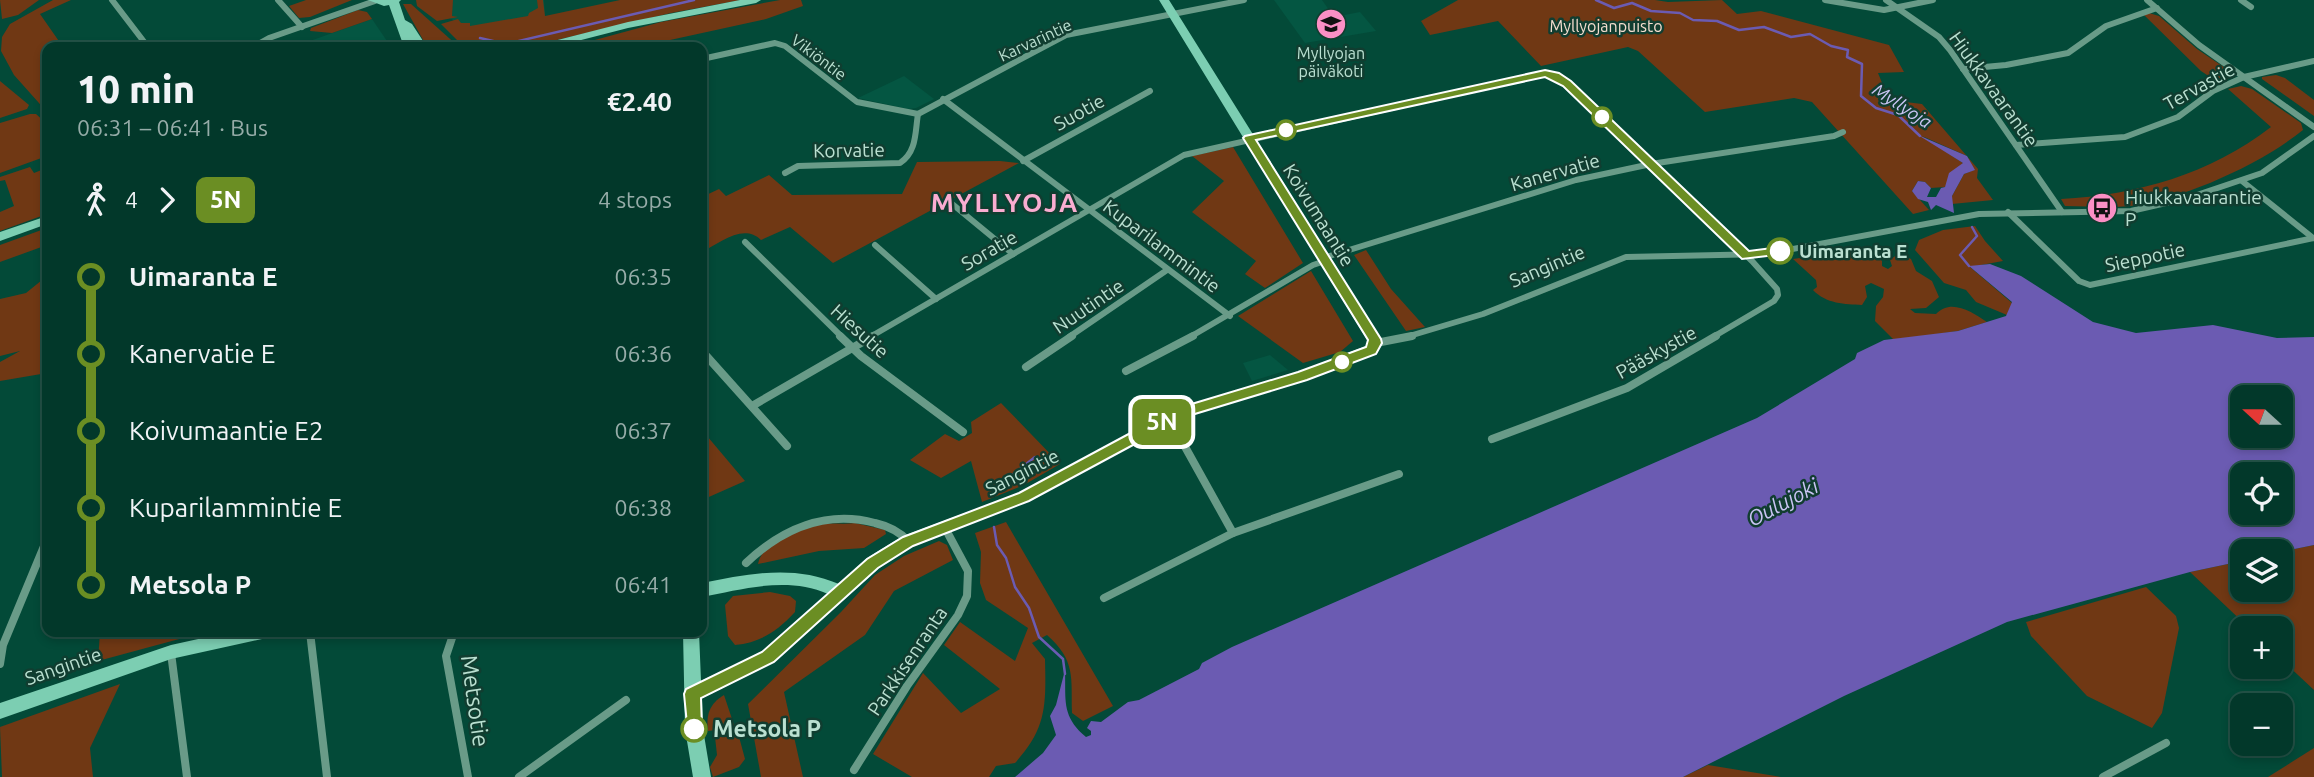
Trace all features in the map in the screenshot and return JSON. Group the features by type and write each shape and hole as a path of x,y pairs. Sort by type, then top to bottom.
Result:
{"street":[{"path":"112,0 144,42"},
{"path":"278,0 302,27"},
{"path":"563,42 756,0"},
{"name":"Koivumaantie","path":"1164,0 1376,343"},
{"name":"Karvarintie","path":"918,114 1066,35 1244,0"},
{"path":"1825,0 1884,10 1933,0"},
{"name":"Hiukkavaarantie","path":"1886,0 1939,37 2062,212"},
{"path":"2147,0 2199,45 2314,127"},
{"path":"2241,0 2251,7"},
{"path":"265,42 374,1 394,1 407,42"},
{"path":"1963,69 2006,65 2068,52 2106,26 2157,8"},
{"path":"579,42 651,21"},
{"path":"402,22 419,42"},
{"name":"Vikiöntie","path":"707,58 775,43 785,46 857,102 918,114"},
{"name":"Tervastie","path":"2016,145 2125,136 2178,117 2213,91 2244,77 2314,61"},
{"name":"Soratie","path":"752,406 1184,155 1249,138 1545,74 1559,76 1746,256"},
{"name":"Suotie","path":"1024,160 1150,91"},
{"name":"Kuparilammintie","path":"943,99 1230,316"},
{"name":"Korvatie","path":"785,173 798,166 891,165 906,161 912,156 918,114"},
{"name":"Kanervatie","path":"1126,371 1230,316 1324,260 1576,180 1651,164 1834,136 1843,132"},
{"name":"Sangintie","path":"692,694 768,657 873,563 908,541 1024,497 1169,418 1361,355 1371,350 1376,343 1404,338 1483,314 1626,257 1646,254 1746,256 1979,214 2131,211 2188,198 2242,181 2276,166 2314,136"},
{"path":"2242,181 2314,238"},
{"path":"951,203 1013,254"},
{"name":"Sieppotie","path":"2008,212 2079,281 2090,285 2314,238"},
{"path":"0,237 42,222"},
{"name":"Hiesutie","path":"746,242 852,347 963,432"},
{"path":"875,245 936,299"},
{"name":"Pääskystie","path":"1492,439 1627,388 1774,301 1778,295 1777,289 1746,256"},
{"name":"Nuutintie","path":"1026,368 1167,270"},
{"path":"707,356 787,446"},
{"path":"1169,418 1233,533"},
{"path":"1104,598 1233,533 1399,474"},
{"path":"746,563 758,549 786,532 825,519 872,521 894,529 908,541"},
{"name":"Parkkisenranta","path":"854,770 907,686 958,615 967,596 968,571 944,528"},
{"path":"0,664 3,645 42,551"},
{"path":"707,589 777,578 808,578 840,592"},
{"name":"Sangintie","path":"0,711 171,652 239,637"},
{"path":"311,637 327,777"},
{"name":"Metsotie","path":"452,637 446,656 468,777"},
{"path":"691,637 694,729 702,777"},
{"path":"171,652 187,777"},
{"path":"519,777 626,700"},
{"path":"2103,777 2166,743"}],"shaded area":[{"path":"447,0 544,0 545,16 466,28 448,17"},
{"name":"Myllyojan päiväkoti","path":"1274,0 1322,0 1334,17 1360,12 1376,31 1305,43"},
{"path":"372,19 388,42 307,42"},
{"path":"904,76 934,99 908,109 858,98"},
{"path":"1270,355 1288,370 1252,381 1243,363"}],"green space":[{"path":"0,0 39,0 18,15 2,19"},
{"path":"53,0 71,0 40,14 60,42 42,42 42,106 14,75 1,51 2,37 10,24"},
{"path":"306,0 352,0 310,17 299,18 289,6"},
{"path":"416,0 453,0 452,16 458,17 437,21 417,6"},
{"path":"537,0 543,0 545,16 620,0 741,0 671,13 548,42 459,42 441,24 458,19 461,23 470,23 470,26 528,16 538,8"},
{"path":"780,0 801,0 803,6 766,19 661,42 587,42 661,22"},
{"name":"Myllyojanpuisto","path":"1458,0 1722,0 1737,14 1761,11 1889,45 1904,72 1878,73 1889,100 1922,104 1967,156 1922,136 1963,163 1945,187 1931,188 1925,182 1918,181 1912,191 1929,210 1913,214 1812,102 1794,98 1705,112 1638,51 1628,47 1541,66 1498,21 1430,35 1421,21"},
{"path":"403,4 411,4 453,42 424,42"},
{"path":"358,10 367,12 372,19 332,33 310,31 311,28"},
{"path":"2143,14 2159,16 2197,49 2228,70 2230,78 2216,81 2201,71"},
{"path":"2276,75 2285,78 2314,100 2314,116 2262,79"},
{"path":"0,81 29,105 27,109 0,118"},
{"path":"2241,86 2252,89 2301,123 2303,130 2244,167 2174,196 2130,206 2065,206 2061,199 2117,193 2172,179 2223,158 2248,143 2271,127 2228,89"},
{"path":"36,114 42,119 42,158 0,173 0,123"},
{"path":"1233,147 1303,263 1265,288 1245,274 1256,261 1192,212 1224,181 1192,156"},
{"path":"1967,157 1978,169 1977,178 1993,200 1952,204 1952,196 1964,174 1974,170"},
{"path":"917,162 1019,163 833,263 790,227 761,240 747,233 739,234 707,249 707,195 719,189 726,196 769,175 792,195 902,194"},
{"path":"30,167 34,173 42,170 42,216 0,231 0,212 14,206 5,180 0,181 0,177"},
{"path":"1975,226 2003,261 1970,267 2012,303 2007,315 1976,302 1966,290 1944,283 1915,250 1919,240 1943,230"},
{"path":"42,230 42,247 0,262 0,245"},
{"path":"1860,249 1873,253 1882,261 1882,266 1888,269 1892,266 1890,260 1899,253 1911,259 1916,271 1932,281 1939,297 1926,308 1910,309 1915,313 1936,314 1942,309 1955,307 1987,322 1958,331 1894,340 1875,321 1876,306 1883,297 1884,289 1871,283 1865,286 1867,297 1862,305 1830,301 1813,290 1817,287 1816,280 1793,259"},
{"path":"1366,250 1391,289 1425,327 1406,331 1354,255"},
{"path":"1311,271 1353,341 1340,352 1303,363 1238,316"},
{"path":"42,280 42,374 0,381 0,362 20,351 0,356 0,299 26,293"},
{"path":"1001,403 1060,464 1024,485 982,502 971,461 941,478 910,460 945,434 959,441 972,433 971,422"},
{"path":"707,436 745,481 707,498"},
{"path":"1006,522 1113,706 1083,721 1072,713 1070,670 1063,653 1047,635 1032,643 1045,659 1044,703 1039,727 1015,763 996,766 989,777 912,777 873,754 923,673 961,713 1000,689 944,645 960,622 1015,661 1028,628 986,600 980,583 981,552 975,533"},
{"path":"855,523 885,530 886,534 864,548 819,551 758,564 766,550 789,534 820,524"},
{"path":"939,541 947,545 953,560 894,591 865,635 784,692 803,777 761,777 748,704 875,575 904,556"},
{"path":"2314,545 2314,690 2293,670 2293,616 2236,616 2190,572 2230,564 2230,602 2293,602 2293,549"},
{"path":"2146,587 2176,616 2179,628 2162,713 2152,728 2087,696 2031,636 2026,622"},
{"path":"770,592 790,596 796,601 795,612 768,634 735,645 728,636 725,605 733,596"},
{"path":"100,637 187,637 98,661"},
{"path":"120,684 90,748 93,777 2,777 0,727"},
{"path":"724,695 734,725 732,728 708,731 710,710"},
{"path":"738,733 745,759 739,767 713,777 710,767 717,755 715,737"},
{"path":"2314,748 2314,777 2268,777"},
{"path":"1708,765 1781,777 1683,777"}],"water":[{"path":"1918,135 1967,156 1975,170 1964,174 1952,196 1954,213 1936,205 1931,210 1928,202 1918,199 1912,191 1918,181 1925,182 1931,188 1927,197 1936,197 1941,188 1945,187 1949,173 1963,163"},
{"name":"Oulujoki","path":"1990,264 2021,276 2093,322 2136,333 2213,325 2277,338 2314,337 2314,545 2293,549 2293,539 2230,539 2230,564 2007,622 1844,696 1683,777 1015,777 1043,753 1056,735 1050,716 1056,705 1065,670 1066,707 1072,722 1086,737 1091,735 1087,728 1091,721 1101,722 1128,702 1139,700 1199,669 1202,663 1232,647 1757,418 1855,359 1857,353 1884,340 1958,331 2006,316 2012,302 1969,266"}],"waterway":[{"path":"515,42 694,0"},
{"name":"Myllyoja","path":"1596,0 1614,8 1632,3 1651,11 1680,13 1693,20 1717,21 1739,30 1764,27 1791,37 1810,34 1831,46 1848,50 1847,57 1862,64 1861,96 1876,108 1898,115 1920,136"},
{"path":"480,38 497,42"},
{"name":"Myllyoja","path":"1969,266 1960,255 1977,236 1972,227"},
{"path":"993,495 1001,484 1035,457"},
{"path":"994,527 997,545 1006,558 1015,587 1029,608 1039,637 1063,659 1065,674"}],"bus line":[{"name":"5N","path":"694,729 692,694 768,657 873,563 908,541 1024,497 1180,413 1302,376 1371,350 1376,343 1374,339 1249,138 1545,74 1555,75 1567,83 1746,256 1780,251"}],"place":[{"name":"Myllyojan päiväkoti","path":"1331,24"},
{"name":"Hiukkavaarantie P","path":"2102,208"},
{"name":"Uimaranta E","path":"1780,251"},
{"name":"Metsola P","path":"694,729"}],"district":[{"name":"MYLLYOJA","path":"1005,203"}]}
